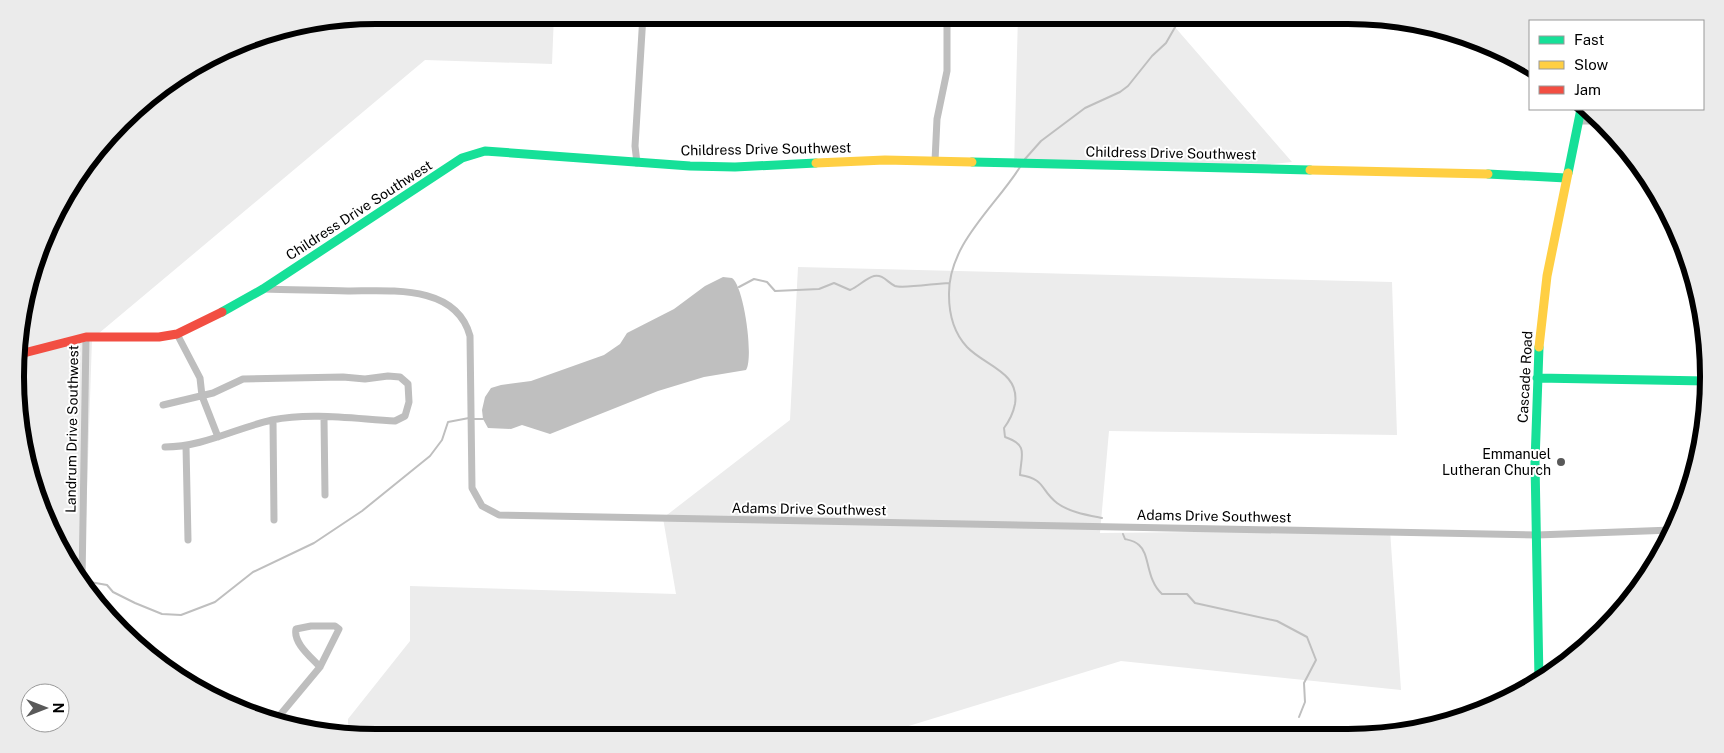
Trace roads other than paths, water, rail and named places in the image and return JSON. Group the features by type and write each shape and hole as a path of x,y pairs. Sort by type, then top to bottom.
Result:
{"street":[{"path":"637,163 636,146 643,24"},
{"path":"935,161 937,119 947,71 946,24"},
{"name":"Cascade Road","path":"1539,673 1537,378 1546,281 1581,112"},
{"path":"1579,121 1591,121"},
{"name":"Childress Drive Southwest","path":"25,353 86,337 159,337 177,334 192,328 263,289 471,154 485,151 637,163 735,167 872,160 1512,175 1566,178"},
{"name":"Adams Drive Southwest","path":"263,289 408,292 435,299 459,314 467,324 470,336 472,488 482,506 499,515 1537,535 1665,530"},
{"path":"177,334 200,378 202,396 218,437"},
{"name":"Landrum Drive Southwest","path":"82,571 86,337"},
{"path":"163,406 202,396 243,379 343,377 365,379 388,376 400,377 408,384 408,402 405,416 395,422 324,418 273,420 186,446 165,447"},
{"path":"1537,378 1700,381"},
{"path":"324,418 325,495"},
{"path":"273,420 274,520"},
{"path":"186,446 188,540"},
{"path":"280,716 320,667 339,629 335,626 311,626 296,629 295,634 300,644 320,667"}],"waterway":[{"path":"1025,159 1041,141 1085,108 1120,92 1128,86 1152,56 1166,43 1177,24"},
{"path":"1020,167 975,227 956,259 951,276 949,295 951,316 959,336 967,347 974,354 1000,371 1012,384 1015,393 1015,404 1011,417 1004,428 1005,437 1013,440 1021,447 1020,475 1039,482 1057,503 1067,509 1102,518"},
{"path":"739,287 754,279 767,282 775,291 819,289 834,283 850,290 874,276 883,277 899,287 949,283"},
{"path":"90,582 107,585 113,592 162,614 181,615 215,602 253,572 314,543 362,511 430,456 442,440 448,422 469,418"},
{"path":"474,419 483,419"},
{"path":"1123,534 1125,539 1136,543 1142,549 1153,582 1162,594 1187,594 1195,603 1277,621 1307,637 1316,660 1304,683 1305,702 1299,717"}],"place":[{"name":"Emmanuel Lutheran Church","path":"1561,462"}]}
